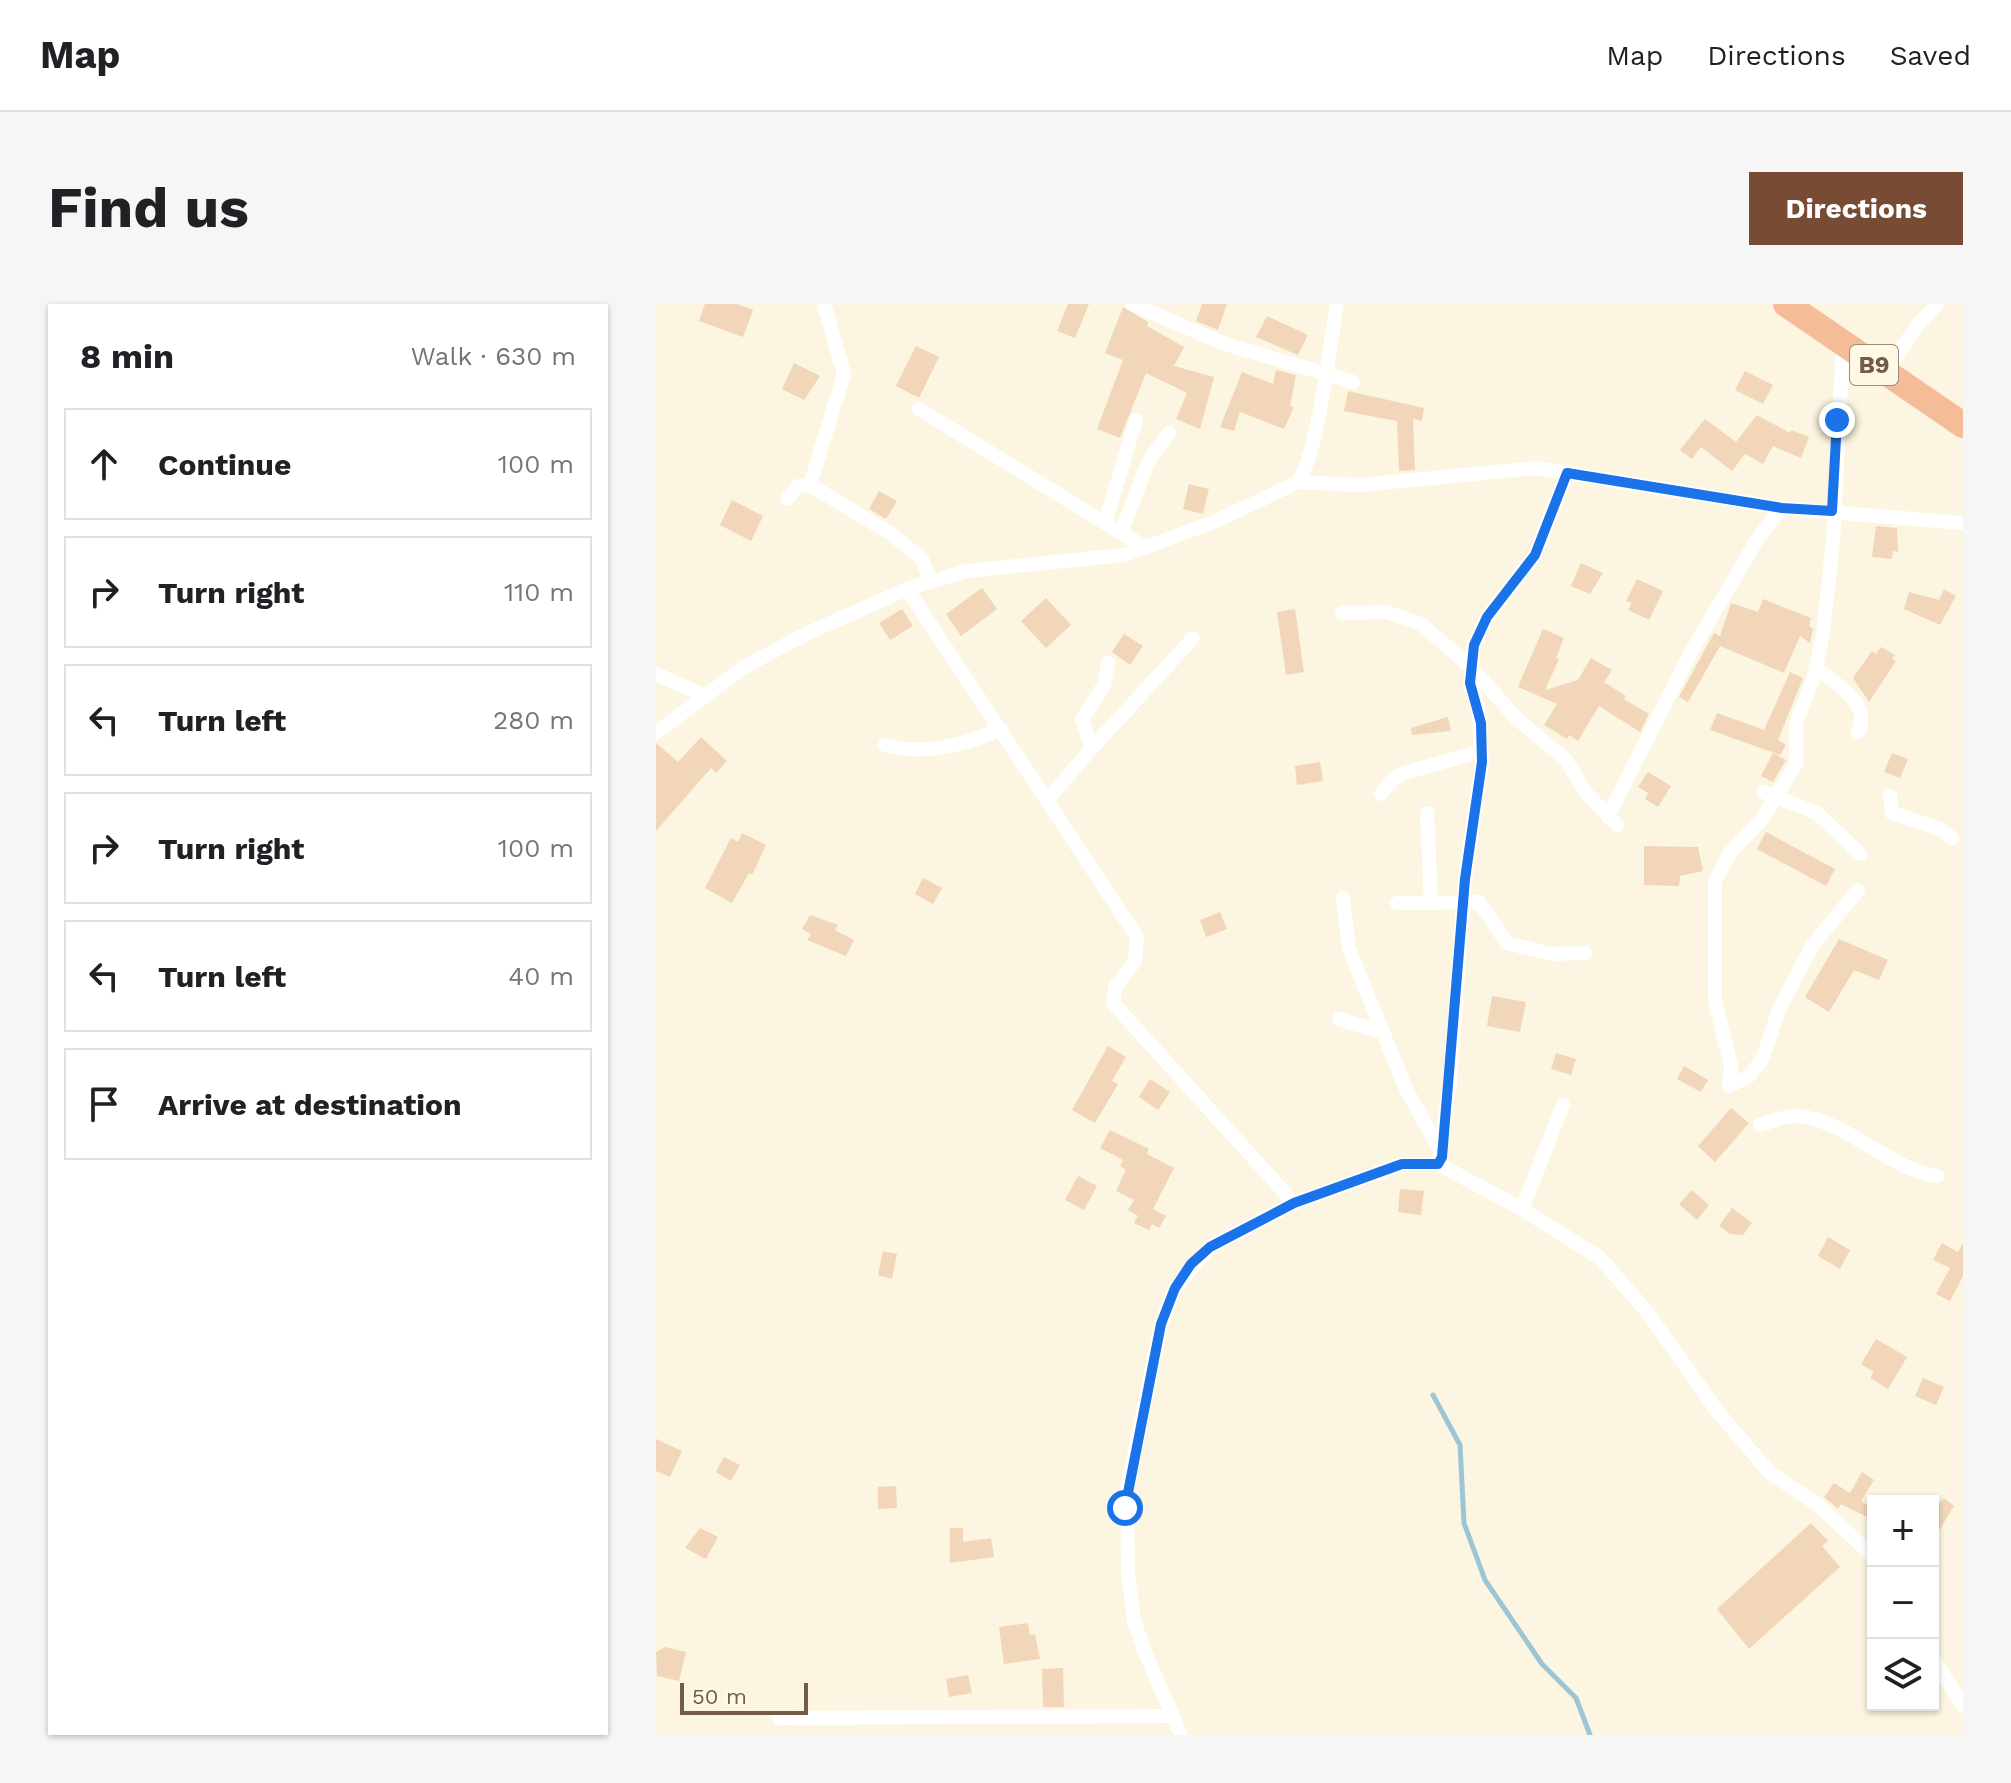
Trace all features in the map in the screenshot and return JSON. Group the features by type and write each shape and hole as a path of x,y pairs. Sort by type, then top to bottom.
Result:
{"highway":[{"name":"B9","path":"1786,304 1963,425"}],"street":[{"path":"810,485 844,374 824,304"},
{"path":"1132,304 1222,343 1353,382"},
{"path":"1298,482 1309,459 1337,304"},
{"path":"1886,372 1917,326 1937,304"},
{"path":"1843,345 1832,511 1833,542 1817,668 1796,723 1796,764 1769,794 1762,819 1730,853 1715,881 1715,1001 1731,1066 1729,1086 1749,1076 1762,1060 1779,1010 1812,946 1858,890"},
{"path":"919,409 1146,548"},
{"path":"1105,523 1136,420"},
{"path":"1121,533 1149,460 1169,433"},
{"path":"656,733 705,696 777,649 930,580 967,571 1092,561 1146,548 1298,482 1360,485 1536,468 1782,508 1963,523"},
{"path":"1440,1158 1463,903 1482,751 1471,667 1474,645 1487,617 1535,555 1567,473"},
{"path":"787,499 798,486 810,485 890,533 922,559 930,580"},
{"path":"1342,613 1387,612 1421,624 1471,667 1498,701 1565,759 1613,821 1690,654 1758,538 1782,508"},
{"path":"907,589 1137,937 1135,961 1115,987 1113,1003 1294,1203"},
{"path":"1048,799 1193,638"},
{"path":"1092,748 1082,720 1104,685 1108,663"},
{"path":"1817,668 1860,706 1863,723 1858,732"},
{"path":"656,674 705,696"},
{"path":"885,745 905,751 941,748 1001,729"},
{"path":"1381,794 1393,779 1404,773 1482,751"},
{"path":"1769,794 1817,813 1860,854"},
{"path":"1890,796 1892,813 1940,829 1952,838"},
{"path":"1427,813 1431,903"},
{"path":"1343,898 1349,949 1406,1089 1440,1158 1600,1258 1616,1273 1717,1411 1763,1464 1817,1504 1867,1550"},
{"path":"1397,903 1479,902 1507,943 1551,954 1585,953"},
{"path":"1339,1019 1382,1032"},
{"path":"1522,1209 1563,1105"},
{"path":"1760,1125 1796,1116 1868,1144 1921,1174 1937,1176"},
{"path":"1181,1735 1134,1620 1126,1524 1131,1470 1161,1324 1175,1288 1210,1247 1294,1203 1402,1164 1440,1158"},
{"path":"1939,1668 1963,1706"},
{"path":"779,1718 1172,1716"}],"building":[{"path":"705,304 737,304 753,310 743,337 699,321"},
{"path":"1068,304 1089,304 1075,338 1057,331"},
{"path":"1202,304 1227,304 1218,330 1196,321"},
{"path":"1123,307 1148,322 1147,326 1184,347 1174,366 1214,377 1200,429 1176,419 1187,393 1146,373 1120,438 1097,429 1123,360 1105,353"},
{"path":"1267,316 1308,335 1298,355 1256,337"},
{"path":"916,346 939,357 919,398 896,386"},
{"path":"794,363 820,376 804,400 782,389"},
{"path":"1276,370 1296,375 1290,406 1294,407 1284,429 1240,412 1234,431 1220,427 1242,372 1273,384"},
{"path":"1745,371 1773,385 1763,404 1735,390"},
{"path":"1348,391 1424,408 1422,421 1413,419 1415,470 1399,471 1397,421 1344,411"},
{"path":"1757,415 1790,433 1791,430 1809,437 1801,458 1773,446 1763,464 1745,454 1732,471 1701,447 1692,459 1680,450 1705,419 1736,442"},
{"path":"1189,484 1209,489 1203,514 1183,509"},
{"path":"879,491 897,501 886,519 869,509"},
{"path":"732,500 763,516 751,541 720,525"},
{"path":"1876,526 1897,528 1898,552 1893,551 1892,559 1872,557"},
{"path":"1581,563 1603,573 1590,594 1571,586"},
{"path":"1637,579 1663,591 1649,620 1628,610 1632,603 1626,601"},
{"path":"982,588 997,609 961,636 946,614"},
{"path":"1944,589 1956,596 1940,625 1904,609 1909,592 1939,600"},
{"path":"1046,598 1071,625 1046,648 1021,621"},
{"path":"1763,599 1811,618 1809,626 1813,629 1810,643 1800,636 1784,673 1720,646 1688,702 1679,697 1714,633 1720,636 1731,603 1758,612"},
{"path":"902,609 913,626 890,640 879,623"},
{"path":"1295,609 1304,672 1286,675 1277,612"},
{"path":"1543,629 1564,638 1556,658 1559,659 1545,690 1578,680 1591,658 1612,670 1604,682 1649,714 1640,732 1599,706 1578,741 1569,735 1567,739 1544,725 1557,704 1518,687"},
{"path":"1124,634 1143,646 1130,665 1112,652"},
{"path":"1881,647 1895,655 1892,659 1896,661 1869,702 1853,678 1872,651 1876,654"},
{"path":"1790,672 1803,678 1778,740 1786,745 1780,755 1710,730 1717,713 1764,730"},
{"path":"1448,717 1451,731 1412,735 1411,728"},
{"path":"701,737 727,761 716,773 711,768 656,831 656,743 678,762"},
{"path":"1773,753 1786,760 1773,782 1761,776"},
{"path":"1892,753 1908,759 1900,778 1884,772"},
{"path":"1320,762 1323,781 1297,785 1295,766"},
{"path":"1648,772 1671,786 1658,807 1645,799 1648,793 1638,787"},
{"path":"1766,832 1835,869 1826,886 1757,849"},
{"path":"742,833 766,845 752,875 749,873 732,903 705,888 731,838 738,842"},
{"path":"1644,846 1698,847 1703,871 1680,876 1679,886 1644,885"},
{"path":"923,878 942,888 933,904 915,894"},
{"path":"1220,912 1227,929 1206,937 1200,920"},
{"path":"810,915 838,925 835,930 854,940 846,956 807,940 811,934 802,929"},
{"path":"1839,939 1888,960 1879,980 1854,970 1829,1012 1805,997"},
{"path":"1492,996 1526,1002 1520,1032 1487,1026"},
{"path":"1108,1046 1126,1057 1112,1081 1118,1084 1095,1123 1072,1110"},
{"path":"1556,1053 1576,1059 1571,1075 1551,1069"},
{"path":"1684,1066 1708,1080 1701,1092 1677,1079"},
{"path":"1150,1079 1170,1092 1158,1110 1139,1097"},
{"path":"1731,1108 1749,1123 1715,1162 1698,1146"},
{"path":"1110,1130 1149,1149 1147,1154 1174,1168 1153,1209 1166,1216 1159,1228 1152,1224 1149,1230 1134,1223 1138,1216 1128,1210 1134,1200 1116,1191 1126,1170 1120,1166 1123,1160 1100,1148"},
{"path":"1078,1176 1097,1186 1084,1210 1065,1200"},
{"path":"1400,1189 1424,1191 1421,1215 1398,1212"},
{"path":"1692,1190 1709,1205 1697,1220 1679,1204"},
{"path":"1732,1208 1752,1223 1743,1235 1730,1234 1719,1226"},
{"path":"1828,1237 1850,1250 1840,1269 1818,1256"},
{"path":"1942,1243 1958,1252 1963,1243 1963,1276 1950,1301 1936,1294 1950,1268 1933,1260"},
{"path":"883,1251 897,1254 892,1279 878,1275"},
{"path":"1876,1339 1907,1357 1888,1389 1870,1378 1874,1372 1861,1364"},
{"path":"1923,1378 1944,1387 1936,1405 1915,1396"},
{"path":"656,1439 682,1451 670,1477 656,1471"},
{"path":"724,1457 740,1465 731,1481 716,1472"},
{"path":"1862,1472 1874,1480 1861,1501 1867,1505 1867,1517 1841,1504 1838,1509 1824,1497 1834,1483 1850,1493"},
{"path":"896,1486 897,1508 878,1509 878,1487"},
{"path":"1944,1498 1954,1506 1939,1530 1939,1502"},
{"path":"1811,1523 1828,1541 1822,1546 1840,1567 1749,1649 1717,1609"},
{"path":"700,1528 718,1537 706,1559 685,1548"},
{"path":"950,1528 963,1528 963,1542 991,1538 994,1557 950,1563"},
{"path":"1028,1623 1030,1635 1035,1634 1040,1659 1004,1664 999,1627"},
{"path":"665,1647 686,1652 679,1681 657,1676 656,1652"},
{"path":"1063,1668 1064,1707 1043,1707 1042,1669"},
{"path":"968,1675 972,1693 949,1697 946,1679"}],"waterway":[{"path":"1433,1395 1460,1445 1464,1523 1485,1580 1542,1664 1576,1698 1590,1735"}],"route":[{"path":"1125,1508 1161,1324 1175,1288 1191,1264 1210,1247 1294,1203 1402,1164 1416,1161 1438,1164 1442,1157 1465,879 1482,762 1481,723 1470,683 1474,645 1487,617 1535,555 1567,473 1782,508 1832,511 1837,420"}]}
